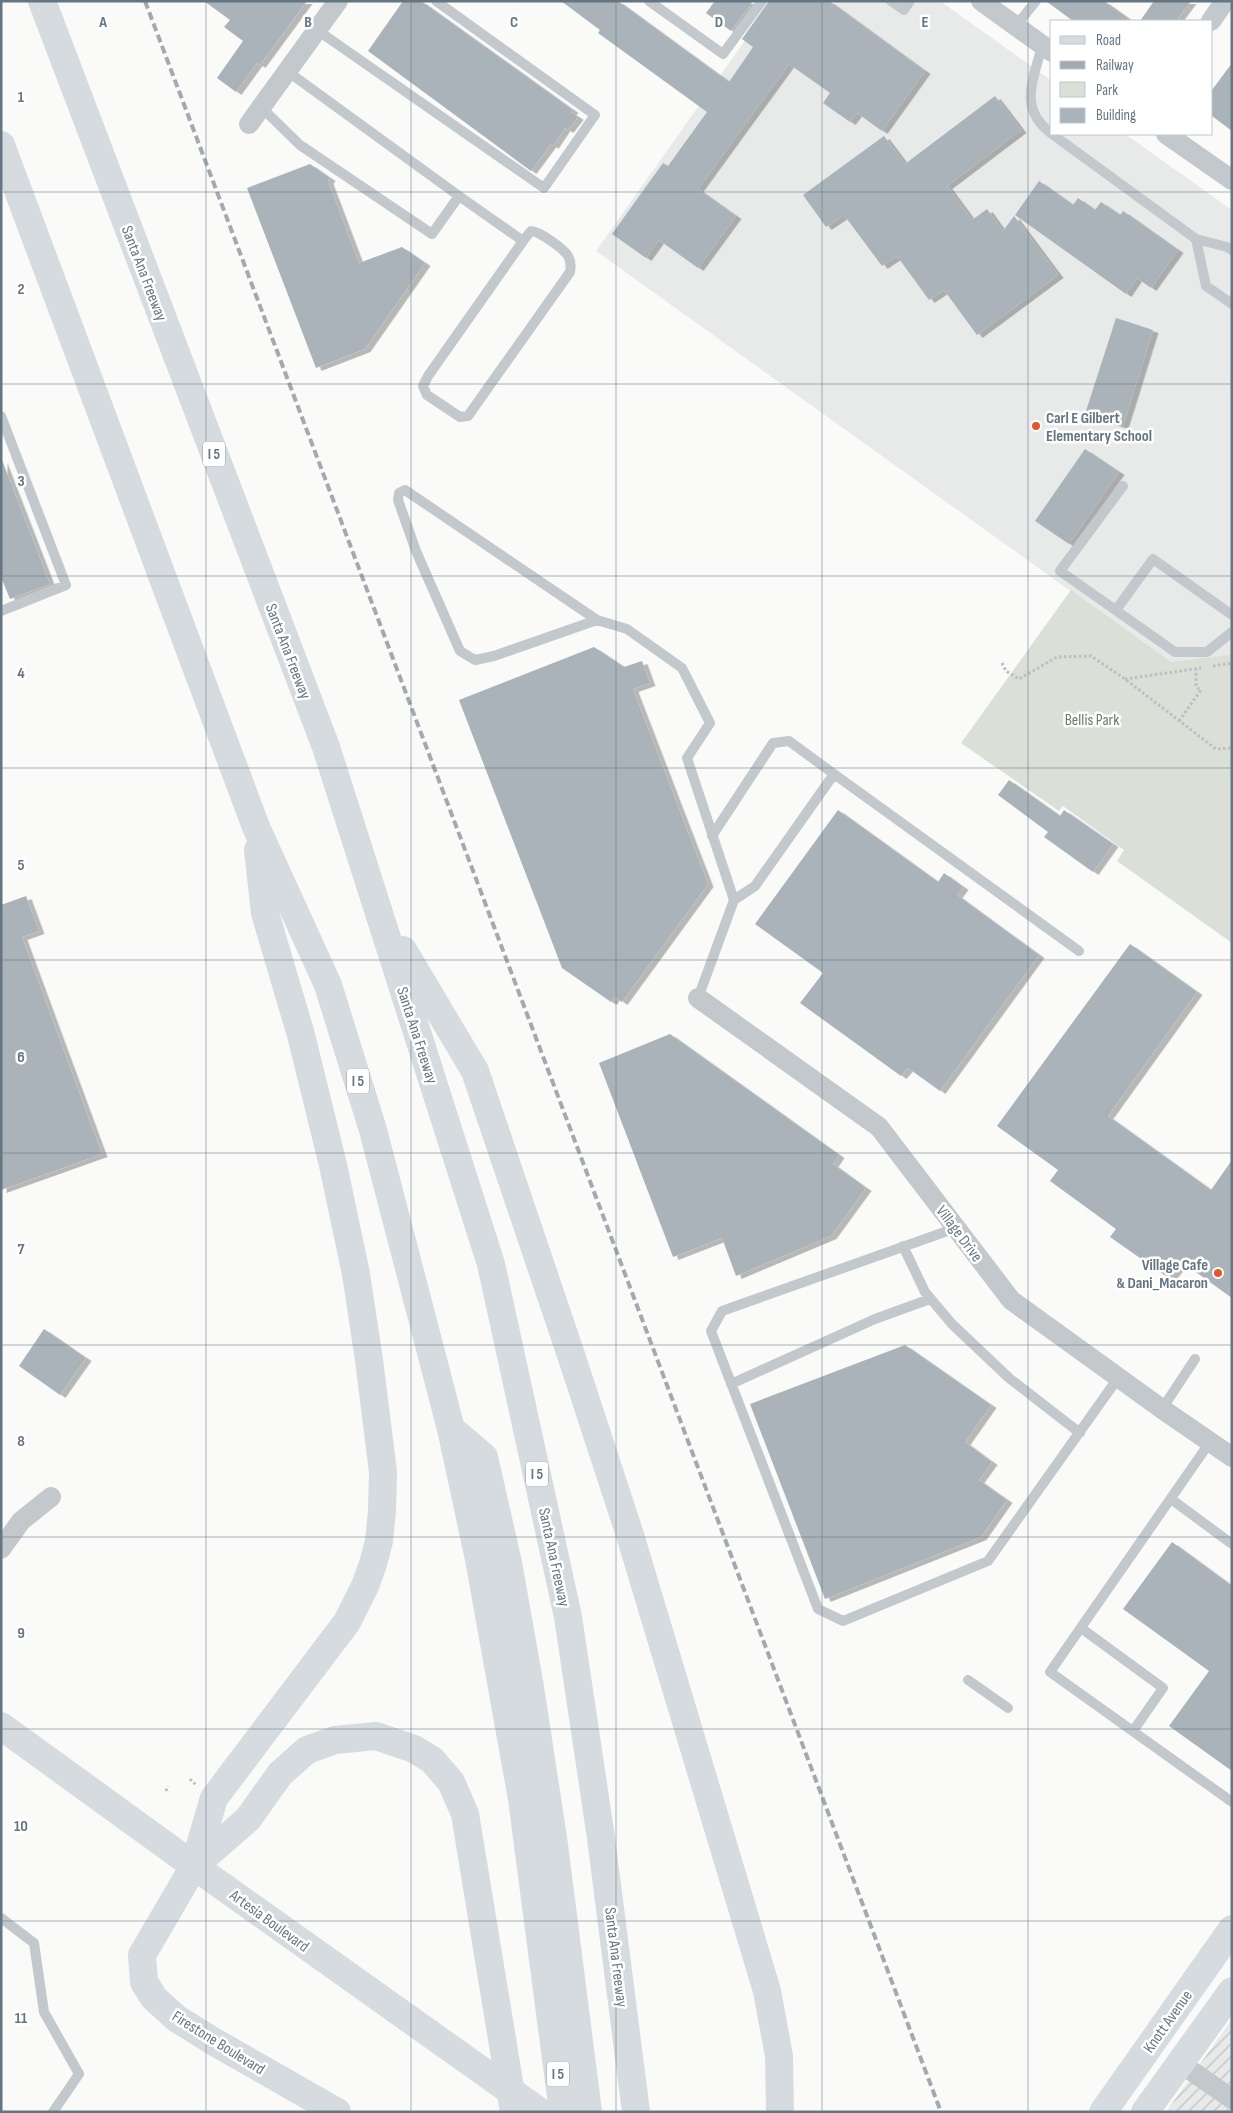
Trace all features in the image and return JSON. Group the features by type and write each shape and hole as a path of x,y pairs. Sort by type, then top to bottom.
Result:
{"main road":[{"name":"Santa Ana Freeway","path":"42,1 326,747 491,1264 568,1617 601,1838 636,2112"},
{"name":"I 5","path":"4,154 256,827 328,984 373,1130 451,1430 479,1560 565,2033 562,2112"},
{"path":"194,1866 214,1798 347,1622 365,1586 373,1564 379,1541 382,1511 383,1472 356,1274 333,1164 303,1044 265,913 256,827"},
{"path":"379,910 475,1072 572,1358 630,1535 767,1991 779,2056 780,2112"},
{"name":"Artesia Boulevard","path":"1,1726 540,2112"},
{"path":"194,1866 248,1819 280,1774 307,1750 335,1740 376,1736 401,1744 432,1760 451,1782 465,1814 478,1882 486,1943 514,2112"},
{"name":"Firestone Boulevard","path":"194,1866 142,1955 144,1982 154,1998 176,2018 337,2112"},
{"name":"Knott Avenue","path":"1103,2112 1232,1929"},
{"path":"1146,2112 1232,1991"},
{"path":"565,2033 588,2112"}],"street":[{"path":"249,124 338,1"},
{"path":"981,1 1047,48"},
{"path":"1211,20 1225,1"},
{"path":"1167,135 1232,180"},
{"name":"Village Drive","path":"698,998 879,1127 1011,1300 1118,1378 1232,1457"},
{"path":"1,1548 21,1521 51,1497"},
{"path":"1180,2063 1232,2099"}],"lane":[{"path":"317,30 544,188 595,115 436,1"},
{"path":"649,1 723,54 762,1"},
{"path":"891,1 904,10 910,1"},
{"path":"1016,26 1036,1"},
{"path":"1047,48 1029,97 1034,116 1043,128 1050,133"},
{"path":"287,71 523,241"},
{"path":"261,108 300,144 432,234 459,196"},
{"path":"1053,135 1196,239 1232,250"},
{"path":"536,231 568,256 572,266 570,272 468,416 460,418 427,395 423,386 523,241 531,232 536,231"},
{"path":"1196,239 1206,286 1232,304"},
{"path":"1,416 66,585 1,611"},
{"path":"1123,486 1060,571 1175,652 1207,652 1232,632"},
{"path":"597,620 494,656 475,660 460,651 416,551 398,500 398,493 405,490 597,620 628,629 682,668 710,723 687,758 734,900"},
{"path":"1116,610 1153,559 1232,614"},
{"path":"712,836 773,743 789,740 1078,951"},
{"path":"698,998 734,900 754,886 834,774"},
{"path":"956,1228 722,1311 711,1331 818,1609 843,1621 988,1561 1118,1378"},
{"path":"903,1246 925,1292 952,1324 1009,1378 1080,1433"},
{"path":"731,1384 875,1319 930,1299"},
{"path":"1162,1409 1195,1359"},
{"path":"1210,1442 1050,1672 1232,1802"},
{"path":"1171,1499 1232,1544"},
{"path":"1081,1628 1163,1688 1133,1731"},
{"path":"968,1680 1008,1708"},
{"path":"1,1918 34,1943 44,2012 80,2074 53,2112"}],"path":[{"path":"1002,663 1006,671 1020,678 1057,657 1091,656 1125,679 1216,749 1232,748"},
{"path":"1125,679 1232,664"},
{"path":"1179,721 1201,690 1196,687 1196,669"},
{"path":"190,1779 197,1785"},
{"path":"166,1791 168,1786"}],"shaded area":[{"name":"Carl E Gilbert Elementary School","path":"773,1 940,1 1050,80 1050,135 1126,135 1232,210 1232,650 1229,655 1171,663 596,251"},
{"path":"1232,2019 1232,2112 1166,2112"}],"green space":[{"name":"Bellis Park","path":"1071,590 1171,662 1229,655 1232,650 1232,943 1117,861 1124,850 1063,806 1059,811 961,743"}],"building":[{"path":"204,1 307,1 260,65 257,63 236,92 217,78 243,41 224,27 230,20"},
{"path":"403,1 421,1 573,110 571,112 578,117 568,130 565,128 553,146 551,144 531,171 368,51"},
{"path":"561,1 618,1 729,82 753,47 742,39 769,1 829,1 925,71 882,131 857,113 850,122 823,103 830,93 789,64 698,189 736,216 698,268 659,240 646,258 612,234 663,163 668,166 707,112 598,33 600,30"},
{"path":"715,1 753,1 731,31 706,13"},
{"path":"1046,1 1104,1 1131,20 1072,20"},
{"path":"1154,1 1191,1 1177,20 1141,20"},
{"path":"1232,63 1232,131 1213,117 1213,89"},
{"path":"995,96 1021,130 947,186 972,220 987,209 1003,231 1014,216 1058,275 977,335 944,290 929,300 897,256 882,266 844,215 826,227 803,195 884,136 905,164"},
{"path":"310,164 330,178 328,181 359,263 402,247 425,263 365,349 316,368 247,188"},
{"path":"1039,181 1073,205 1078,198 1095,210 1101,202 1120,215 1123,211 1178,250 1151,288 1137,278 1126,294 1015,215"},
{"path":"1116,318 1153,330 1123,426 1085,414"},
{"path":"1085,449 1119,472 1069,544 1035,521"},
{"path":"2,460 50,584 10,599 1,577"},
{"path":"594,647 624,667 642,661 650,683 633,689 708,884 622,1002 615,997 611,1002 562,968 459,700"},
{"path":"1009,780 1060,816 1064,810 1113,844 1093,872 1044,837 1048,832 998,795"},
{"path":"838,810 938,882 944,873 963,887 957,895 1039,955 940,1091 908,1068 901,1076 800,1003 823,973 755,924"},
{"path":"26,896 39,931 22,937 102,1154 1,1190 1,905"},
{"path":"1130,944 1197,992 1108,1116 1211,1190 1232,1160 1232,1298 1182,1262 1170,1279 1110,1237 1116,1229 1050,1181 1058,1170 997,1126"},
{"path":"670,1034 839,1155 833,1164 866,1188 831,1236 736,1276 722,1238 673,1257 599,1063"},
{"path":"44,1329 86,1358 60,1395 19,1366"},
{"path":"905,1345 991,1405 965,1442 992,1462 979,1480 1007,1500 981,1537 825,1599 750,1404"},
{"path":"1172,1542 1232,1586 1232,1771 1169,1726 1209,1671 1123,1609"}],"railway":[{"path":"145,1 941,2112"}],"place":[{"name":"Carl E Gilbert Elementary School","path":"1036,426"},
{"name":"Village Cafe & Dani_Macaron","path":"1218,1273"}]}
